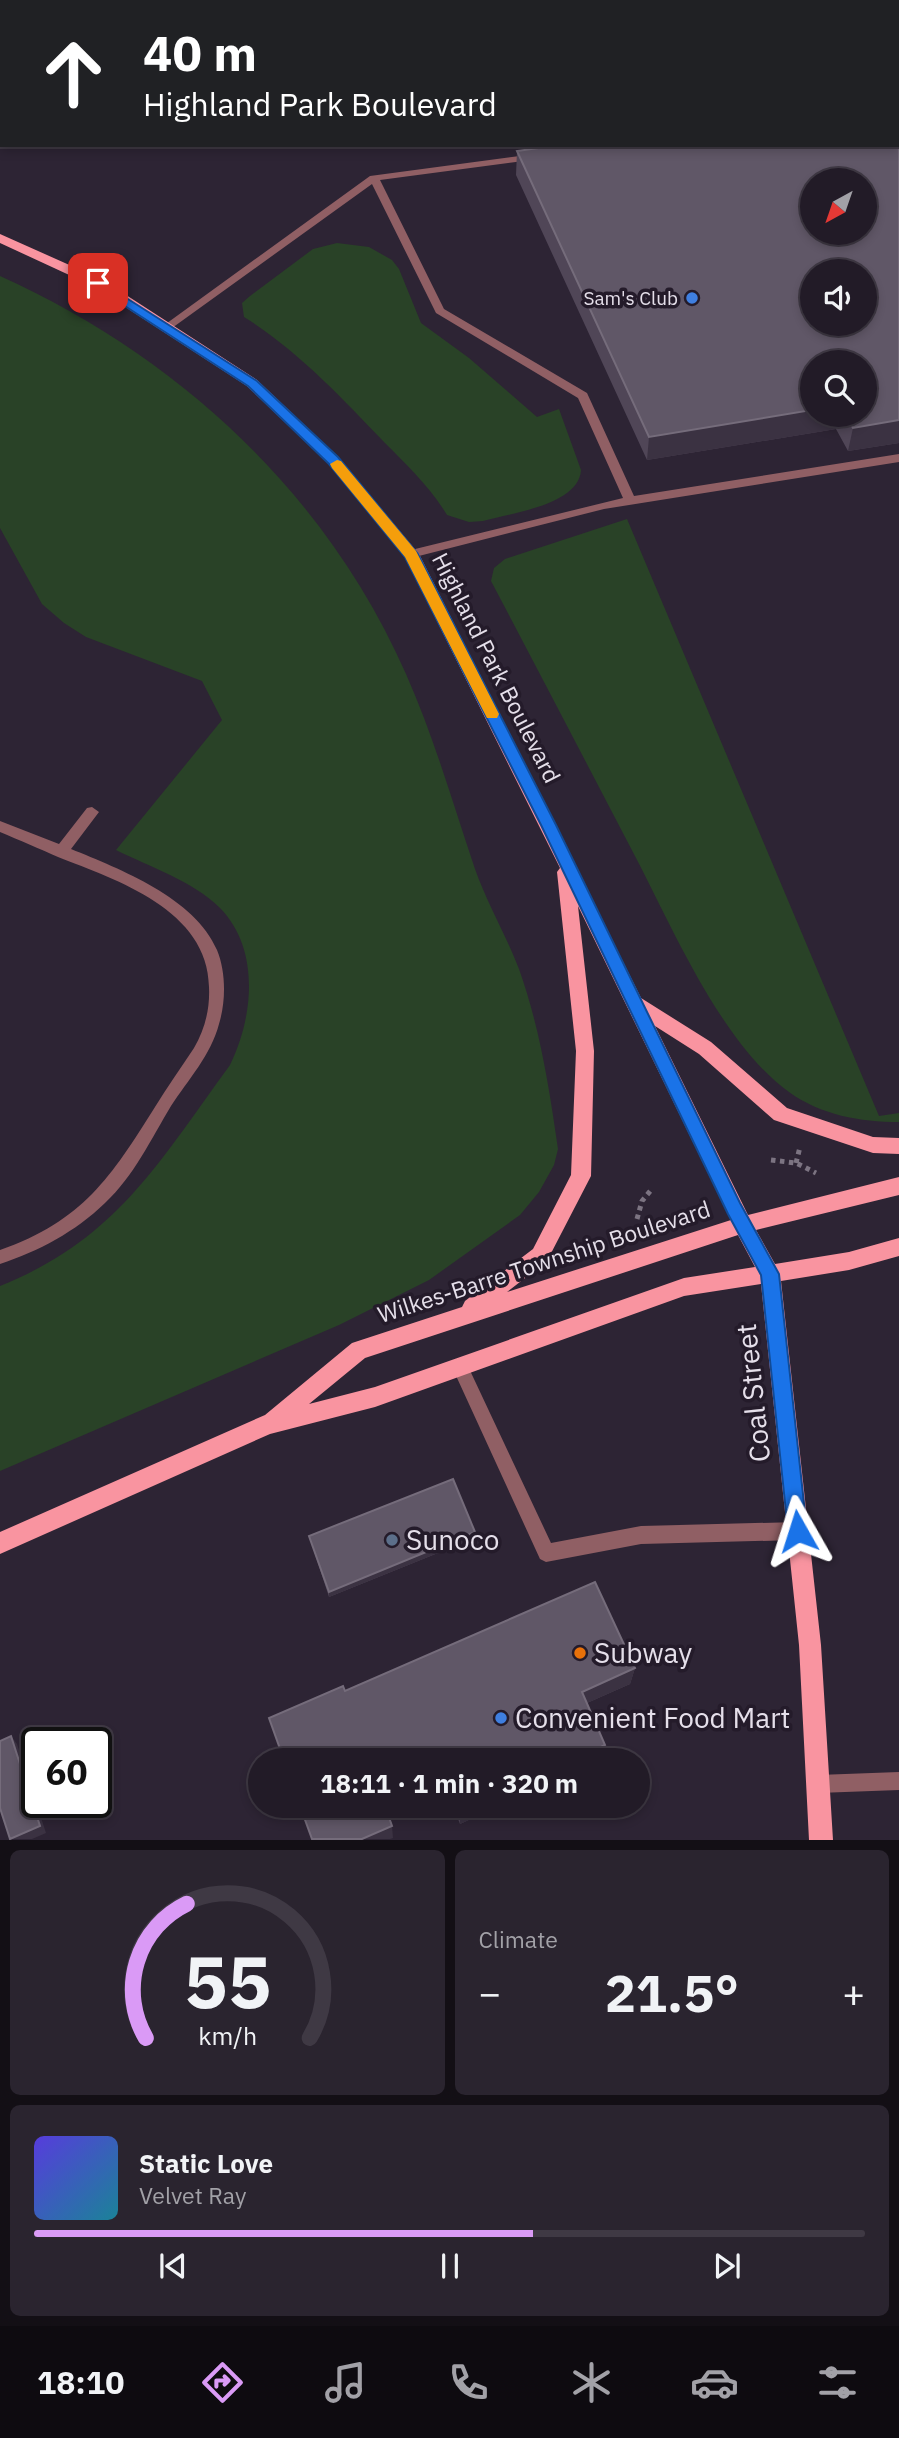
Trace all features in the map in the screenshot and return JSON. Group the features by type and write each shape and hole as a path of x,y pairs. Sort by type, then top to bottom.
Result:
{"main road":[{"name":"Highland Park Boulevard","path":"0,238 98,283 252,383 333,460 411,554 564,858 743,1225 770,1274"},
{"path":"462,1317 540,1255 581,1176 585,1051 564,858"},
{"path":"632,1002 705,1048 781,1114 873,1145 899,1146"},
{"name":"Wilkes-Barre Township Boulevard","path":"268,1424 359,1350 743,1225 899,1186"},
{"name":"Wilkes-Barre Township Boulevard","path":"0,1543 268,1424 375,1397 684,1287 849,1261 899,1247"},
{"name":"Coal Street","path":"770,1274 810,1645 821,1839"}],"lane":[{"path":"168,326 374,178 540,156"},
{"path":"374,178 439,310 583,396 630,501"},
{"path":"411,554 630,501 899,458"},
{"path":"61,852 92,812"},
{"path":"0,826 163,898 190,920 207,944 215,975 216,999 212,1026 187,1070 102,1195 72,1222 27,1248 0,1257"},
{"path":"460,1367 546,1553 640,1535 798,1531"},
{"path":"818,1784 899,1781"}],"path":[{"path":"796,1163 800,1147"},
{"path":"771,1160 796,1163 816,1173"},
{"path":"637,1219 642,1201 651,1189"}],"green space":[{"path":"337,243 369,247 392,260 399,269 421,323 469,358 537,417 559,409 581,470 577,482 569,492 542,506 483,521 469,522 447,515 418,477 335,391 282,344 244,317 242,303 250,296 313,249"},
{"path":"0,276 65,309 127,347 186,390 240,438 290,490 334,547 373,608 416,698 480,882 519,969 538,1036 558,1149 554,1165 539,1192 520,1215 429,1280 339,1325 0,1471 0,1286 41,1267 75,1245 105,1221 157,1165 230,1065 244,1027 249,985 242,944 233,925 220,908 184,882 116,850 222,720 202,681 86,637 64,623 42,604 0,528"},
{"path":"627,519 879,1116 899,1113 899,1122 841,1116 801,1100 765,1071 742,1045 721,1016 683,951 491,581 494,568 505,559"}],"building":[{"name":"Sam's Club","path":"546,147 899,147 899,420 877,424 877,350 800,350 800,412 649,437 517,151"},
{"name":"Sunoco","path":"453,1479 475,1532 329,1592 309,1536"},
{"path":"595,1582 635,1668 582,1692 605,1745 598,1748 280,1748 269,1718 343,1686 345,1691"},
{"path":"11,1736 21,1767 21,1818 37,1818 40,1826 10,1839 0,1808 0,1741"},
{"path":"304,1818 389,1818 392,1826 362,1839 312,1839"}],"slow traffic":[{"path":"337,464 411,554 492,714"}],"place":[{"name":"Sam's Club","path":"692,298"},
{"name":"Sunoco","path":"392,1540"},
{"name":"Subway","path":"580,1653"},
{"name":"Convenient Food Mart","path":"501,1718"}],"route":[{"path":"98,283 252,383 333,460 411,554 548,825 734,1208 770,1274 798,1531"}]}
